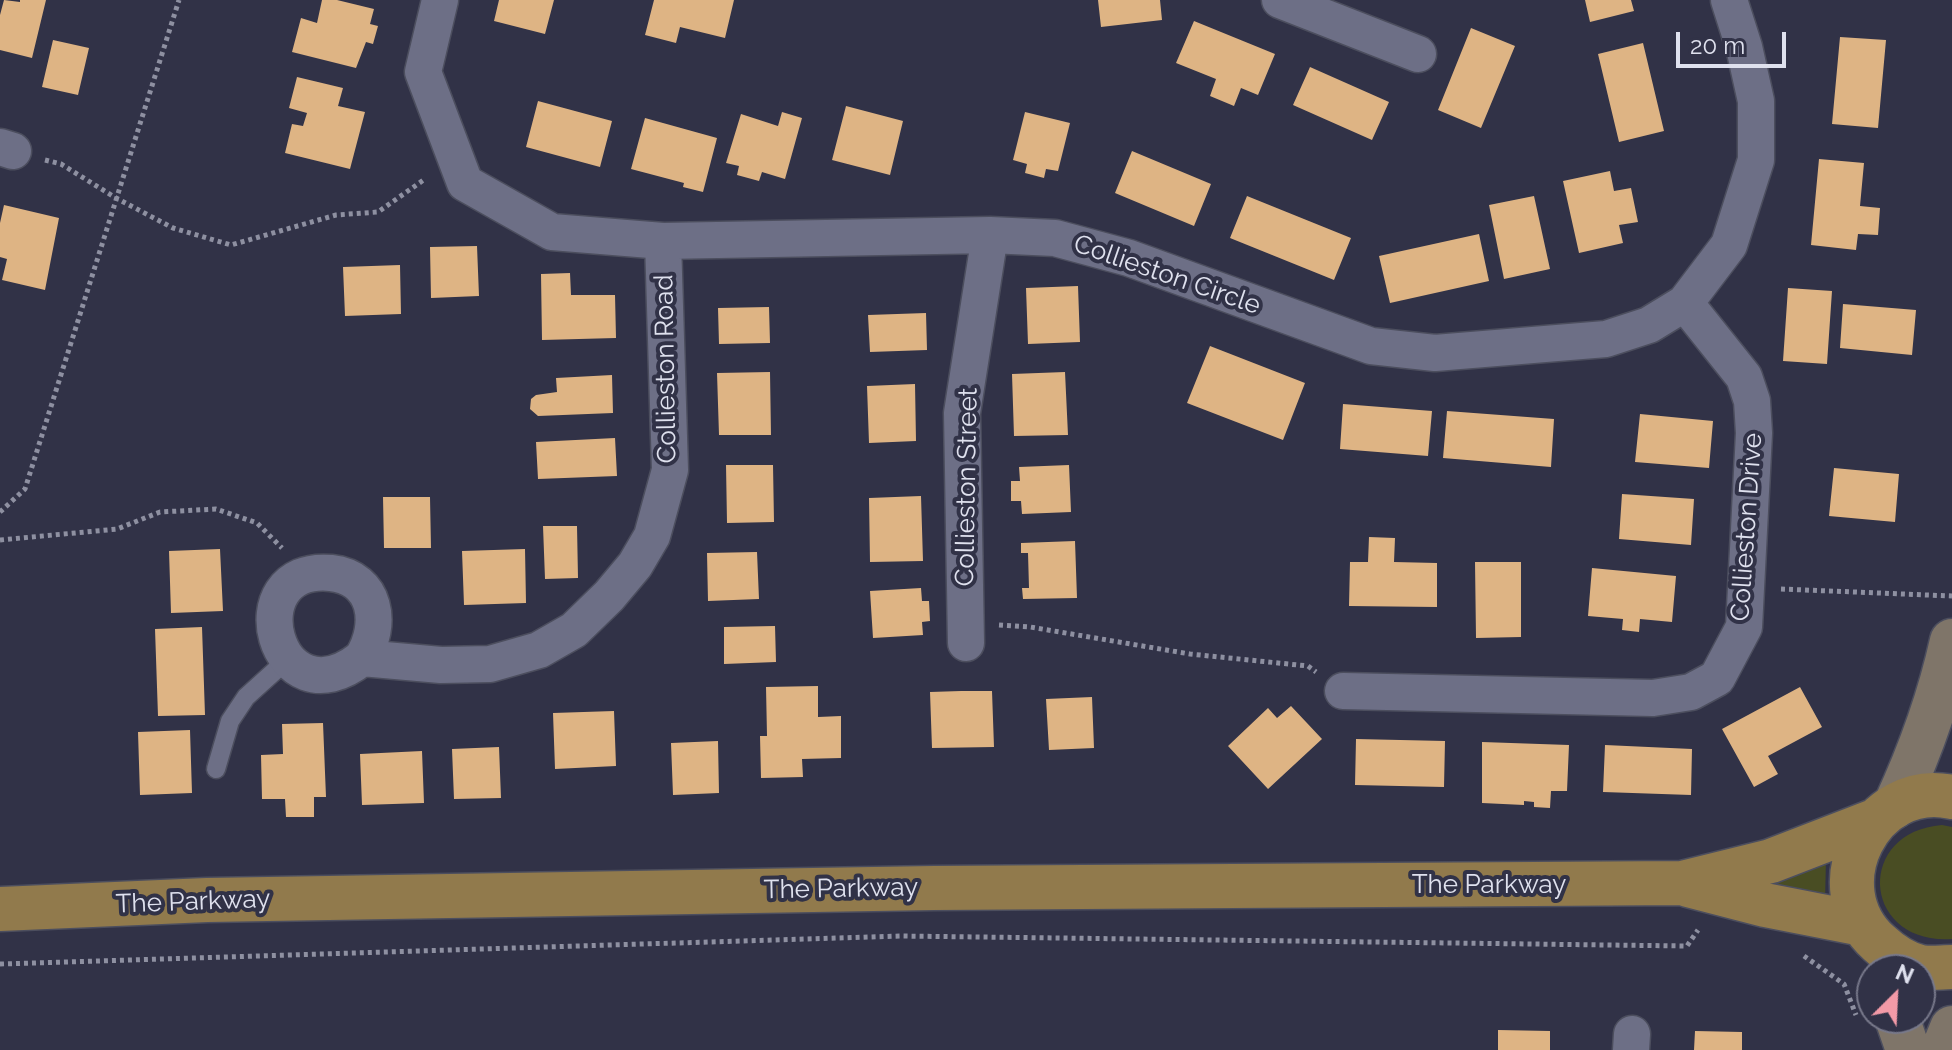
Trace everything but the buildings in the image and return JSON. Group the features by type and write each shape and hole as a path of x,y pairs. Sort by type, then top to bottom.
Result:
{"main road":[{"path":"1952,641 1942,688 1930,723 1886,813 1860,842 1852,869 1852,898 1870,943 1921,967 1952,967"},
{"name":"The Parkway","path":"0,909 222,900 902,888 1682,883 1771,861 1920,797 1952,797"},
{"name":"The Parkway","path":"1682,883 1765,905 1870,943"},
{"path":"1943,1050 1952,1028"},
{"path":"1891,1034 1908,1050"}],"street":[{"name":"Collieston Circle","path":"440,0 423,72 465,183 552,232 663,241 990,235 1055,238 1129,258 1371,346 1435,353 1606,339 1649,325 1685,303 1729,245 1756,160 1756,101 1729,0"},
{"path":"1280,0 1418,54"},
{"name":"Collieston Street","path":"966,632 962,413 990,235"},
{"name":"Collieston Road","path":"288,659 301,669 317,674 349,668 362,658 441,665 490,664 539,650 574,630 609,596 635,565 652,536 670,470 663,241"},
{"name":"Collieston Drive","path":"1343,691 1653,698 1691,692 1717,678 1744,627 1754,433 1752,401 1744,377 1685,303"},
{"path":"288,659 273,631 274,614 284,592 303,576 320,572 337,574 353,581 366,594 373,609 375,626 371,643 362,658"}],"lane":[{"path":"216,769 230,721 246,697 288,659"}],"path":[{"path":"0,512 25,489 179,0"},
{"path":"7,149 61,164 173,228 231,245 336,215 378,212 454,159"},
{"path":"0,540 117,529 160,512 216,509 257,523 293,558 303,576"},
{"path":"1745,587 1952,596"},
{"path":"966,632 1030,627 1190,654 1308,666 1343,691"},
{"path":"0,964 901,936 1687,946 1699,927"},
{"path":"1797,950 1844,984 1856,997"}],"green space":[{"path":"1942,825 1952,827 1952,939 1922,936 1900,925 1886,907 1880,887 1883,866 1894,847 1913,832"},
{"path":"1826,860 1825,901 1758,881"}]}
